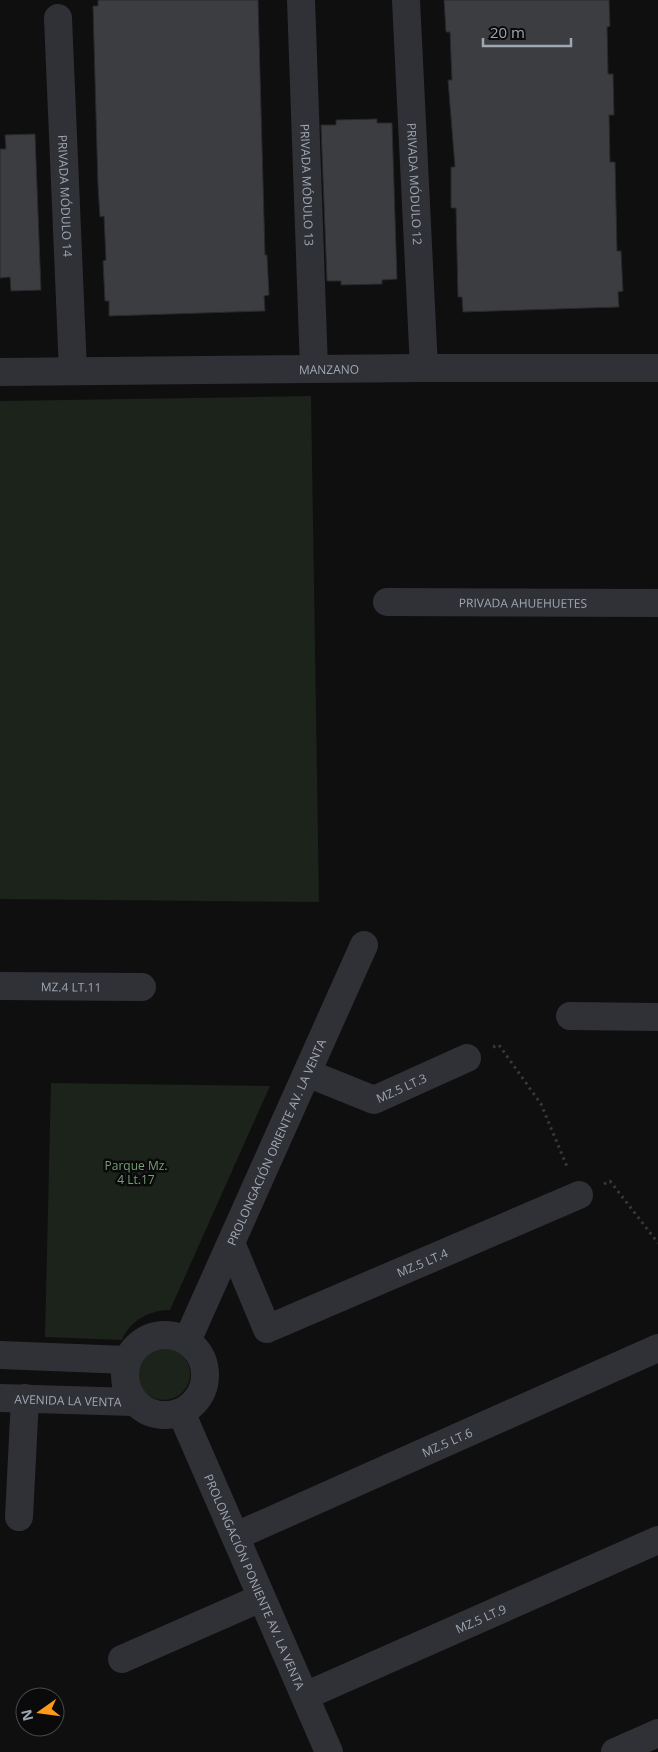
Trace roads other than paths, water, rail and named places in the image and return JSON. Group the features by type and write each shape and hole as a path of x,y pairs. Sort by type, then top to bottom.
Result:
{"street":[{"name":"PRIVADA MÓDULO 13","path":"302,0 314,369"},
{"name":"PRIVADA MÓDULO 12","path":"406,0 424,368"},
{"name":"PRIVADA MÓDULO 14","path":"58,18 73,371"},
{"name":"MANZANO","path":"0,372 658,368"},
{"name":"PRIVADA AHUEHUETES","path":"387,602 658,603"},
{"name":"PROLONGACIÓN ORIENTE AV. LA VENTA","path":"187,1341 364,945"},
{"name":"MZ.4 LT.11","path":"0,986 142,987"},
{"path":"570,1016 658,1017"},
{"name":"MZ.5 LT.3","path":"307,1073 374,1100 467,1058"},
{"name":"MZ.5 LT.4","path":"231,1243 267,1329 579,1195"},
{"path":"170,1334 187,1341 199,1353 205,1369 204,1387 195,1402 181,1412 164,1415 148,1412 135,1402 127,1387 125,1373 127,1360 137,1345 152,1336 170,1334"},
{"name":"MZ.5 LT.6","path":"236,1536 658,1348"},
{"path":"0,1355 127,1360"},
{"path":"12,1398 19,1517"},
{"name":"AVENIDA LA VENTA","path":"12,1398 135,1402"},
{"name":"PROLONGACIÓN PONIENTE AV. LA VENTA","path":"181,1412 329,1752"},
{"name":"MZ.5 LT.9","path":"304,1696 658,1540"},
{"path":"122,1659 261,1598"},
{"path":"615,1752 658,1734"}],"park label":[{"name":"Parque Mz. 4 Lt.17","path":"136,1172"}]}
